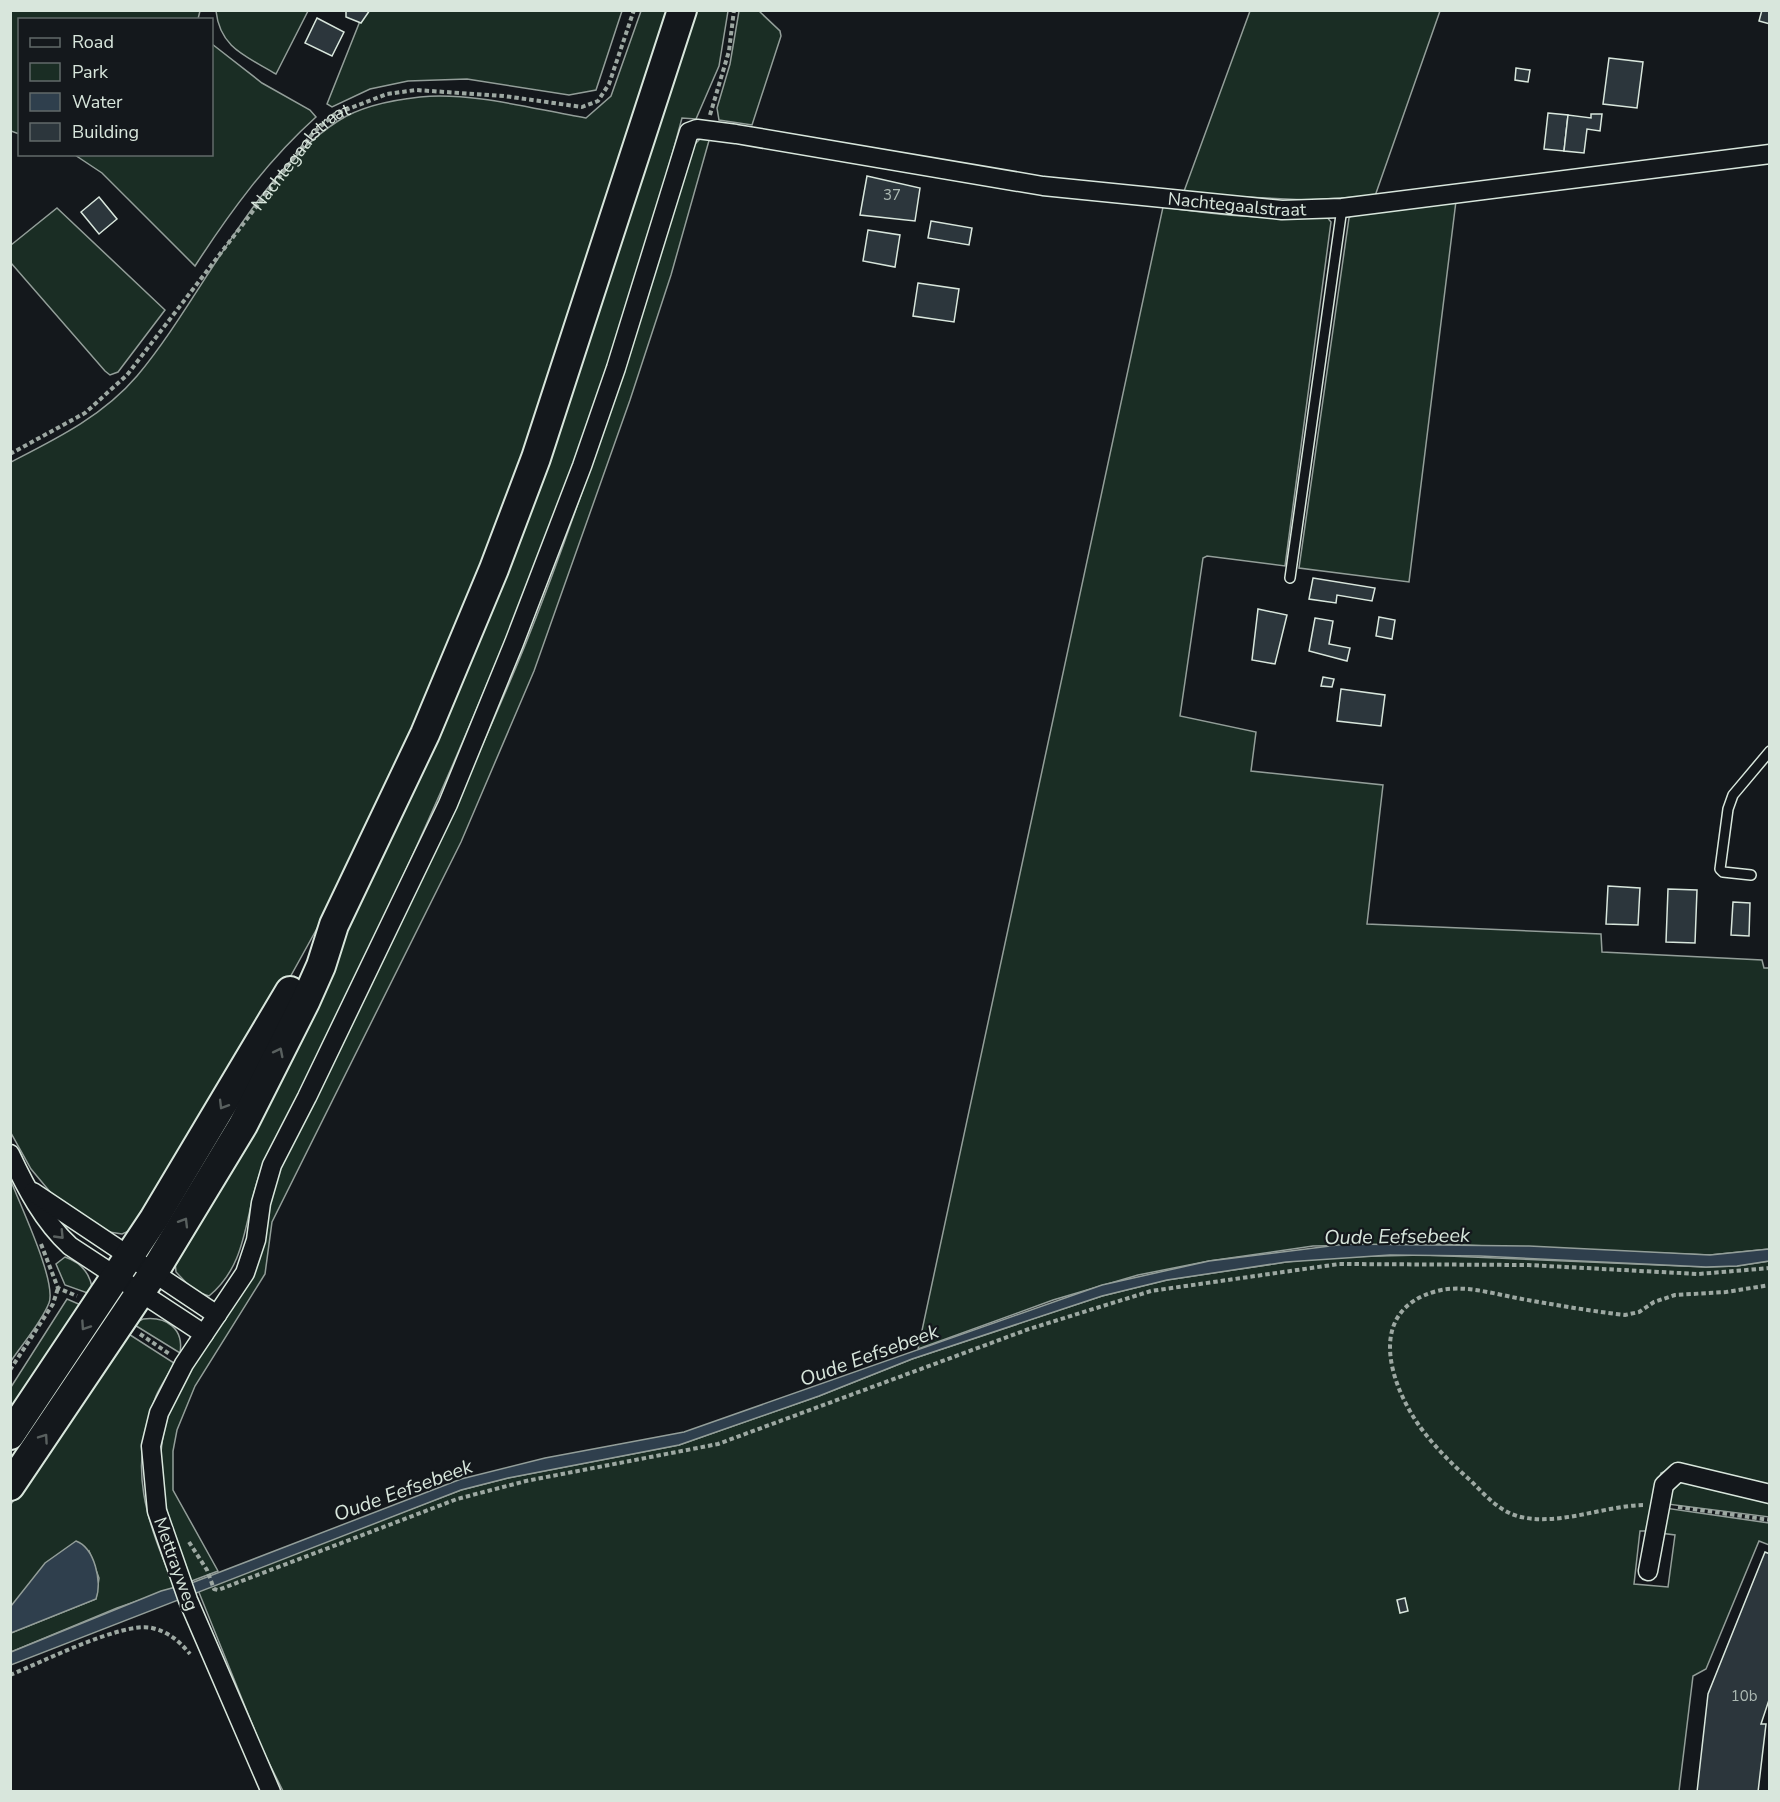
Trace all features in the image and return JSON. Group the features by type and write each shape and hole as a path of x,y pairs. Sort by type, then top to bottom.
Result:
{"main road":[{"path":"10,1486 147,1283 243,1125 305,1002 321,966 334,925 425,734 494,569 536,458 578,335 682,10"},
{"path":"10,1435 123,1267 309,960 334,925"}],"street":[{"name":"Mettrayweg","path":"271,1791 188,1600 157,1511 151,1446 159,1413 184,1364 245,1273 256,1240 261,1203 272,1165 308,1097 448,804 582,466 608,390 687,133 692,130 705,130"},
{"name":"Nachtegaalstraat","path":"705,130 1043,186 1281,210 1342,207 1770,154"},
{"path":"10,1154 26,1188 56,1232 70,1246 123,1267"},
{"path":"26,1188 123,1267 147,1283 204,1334"},
{"path":"147,1283 217,1315"},
{"path":"1648,1571 1664,1485 1678,1472 1770,1494"}],"lane":[{"path":"1290,578 1342,207"},
{"path":"1751,875 1723,872 1720,869 1728,809 1736,788 1770,751"}],"path":[{"name":"Nachtegaalstraat","path":"10,454 85,413 127,375 313,133 335,114 387,94 416,90 504,96 582,106 598,101 609,84 634,10"},
{"path":"705,130 729,51 734,10"},
{"path":"207,1570 214,1589 218,1590 457,1498 526,1481 718,1444 1029,1329 1151,1291 1339,1264 1518,1265 1707,1274 1770,1268"},
{"path":"1770,1285 1726,1292 1675,1295 1654,1302 1640,1312 1625,1315 1452,1288 1419,1298 1404,1309 1394,1323 1390,1337 1390,1356 1398,1384 1411,1411 1434,1444 1501,1509 1526,1518 1549,1518 1622,1507 1660,1505 1770,1520"},
{"path":"10,1370 53,1304 58,1288"},
{"path":"10,1676 128,1629 150,1627 173,1636 194,1660"}],"green space":[{"path":"11,10 200,11 198,18 18,18 18,134 11,131"},
{"path":"216,10 308,11 276,74 236,50 218,24"},
{"path":"364,11 622,11 596,90 569,95 467,79 408,81 370,89 332,107 327,104"},
{"path":"641,11 670,11 545,400 437,678 320,923 262,1028 136,1228 122,1234 103,1231 51,1193 31,1169 11,1133 11,462 94,415 124,390 161,345 254,205 308,144 338,121 377,104 409,98 440,96 503,102 586,118 611,96"},
{"path":"694,11 728,11 719,66 696,119 682,118 643,255 599,390 551,524 499,656 443,787 384,917 260,1173 238,1255 222,1283 209,1296 194,1291 176,1272 175,1261 337,947"},
{"path":"739,11 759,11 780,31 781,36 752,125 719,120 717,108 730,64"},
{"path":"1250,11 1440,11 1375,196 1307,200 1183,194"},
{"path":"213,45 262,83 310,110 316,117 251,187 195,266 102,173 76,156 213,156"},
{"path":"710,137 671,275 630,400 534,671 461,842 272,1222 265,1274 195,1386 177,1430 173,1451 173,1490 218,1571 189,1582 169,1521 162,1479 163,1437 168,1416 270,1200 276,1172 406,910 498,711 550,582 572,520 614,397 692,147 701,138"},
{"path":"1456,201 1409,582 1299,568 1349,218 1353,213"},
{"path":"1163,207 1244,216 1285,218 1326,216 1331,222 1285,566 1207,556 1203,558 1180,716 1256,732 1251,771 1383,785 1367,924 1601,934 1602,952 1762,960 1764,968 1770,968 1769,1249 1710,1255 1438,1244 1313,1246 1209,1261 1138,1275 1053,1300 918,1349"},
{"path":"57,208 165,310 118,372 110,375 11,263 11,245"},
{"path":"11,1181 43,1261 50,1293 49,1303 41,1318 11,1361"},
{"path":"1424,1255 1706,1267 1737,1266 1769,1261 1769,1487 1672,1468 1661,1473 1646,1531 1640,1531 1634,1584 1668,1587 1675,1535 1660,1533 1665,1508 1769,1523 1769,1545 1759,1541 1706,1669 1693,1676 1679,1791 283,1791 263,1751 198,1590 461,1490 508,1478 679,1445 819,1396 912,1359 1102,1296 1167,1280 1286,1262 1334,1257"},
{"path":"65,1257 77,1263 85,1271 91,1282 93,1295 65,1285 56,1264"},
{"path":"67,1299 88,1308 11,1422 11,1387"},
{"path":"143,1319 159,1320 172,1326 179,1337 180,1353 133,1324"},
{"path":"124,1331 174,1363 156,1396 147,1422 142,1447 141,1471 149,1517 175,1588 117,1608 11,1652 11,1633 96,1599 99,1578 89,1551 11,1606 11,1504 92,1388"},
{"path":"1683,1481 1769,1499 1769,1517 1667,1504 1674,1487"}],"water":[{"path":"1346,1244 1529,1246 1710,1255 1769,1249 1769,1261 1737,1266 1706,1267 1480,1256 1390,1255 1286,1262 1167,1280 1102,1296 912,1359 819,1396 679,1445 508,1478 461,1490 11,1665 11,1652 161,1591 194,1582 461,1479 545,1458 684,1432 1102,1285 1209,1261"},
{"path":"76,1541 88,1551 95,1566 98,1584 96,1599 11,1633 11,1606 45,1563"}],"building":[{"path":"346,10 370,10 361,23 346,17"},
{"path":"1762,10 1770,10 1770,24 1759,21"},
{"path":"317,18 344,32 332,56 305,43"},
{"path":"1609,58 1643,62 1637,108 1603,104"},
{"path":"1516,68 1530,70 1528,82 1515,80"},
{"path":"1548,113 1568,115 1564,151 1544,149"},
{"path":"1591,114 1602,114 1600,131 1587,129 1584,153 1564,151 1568,115 1591,118"},
{"path":"867,176 920,188 915,221 860,215"},
{"path":"99,197 117,219 99,234 81,212"},
{"path":"931,221 972,228 969,245 928,238"},
{"path":"868,230 900,235 895,267 863,261"},
{"path":"918,283 959,289 954,322 913,316"},
{"path":"1313,578 1375,588 1372,601 1337,595 1336,603 1309,599"},
{"path":"1258,609 1287,615 1275,664 1252,660"},
{"path":"1379,617 1395,620 1392,639 1376,636"},
{"path":"1315,618 1333,621 1329,644 1350,648 1347,661 1309,651"},
{"path":"1323,677 1334,679 1332,687 1321,686"},
{"path":"1341,689 1385,695 1381,726 1337,721"},
{"path":"1608,886 1640,888 1638,925 1606,924"},
{"path":"1668,889 1697,890 1695,943 1666,942"},
{"path":"1733,902 1750,903 1749,936 1731,935"},
{"path":"1765,1552 1770,1554 1770,1697 1761,1724 1766,1724 1758,1792 1697,1792 1708,1694"},
{"path":"1405,1598 1408,1611 1400,1613 1397,1600"}],"water label":[{"name":"Oude Eefsebeek","path":"1397,1236"},
{"name":"Oude Eefsebeek","path":"869,1355"},
{"name":"Oude Eefsebeek","path":"403,1490"}]}
